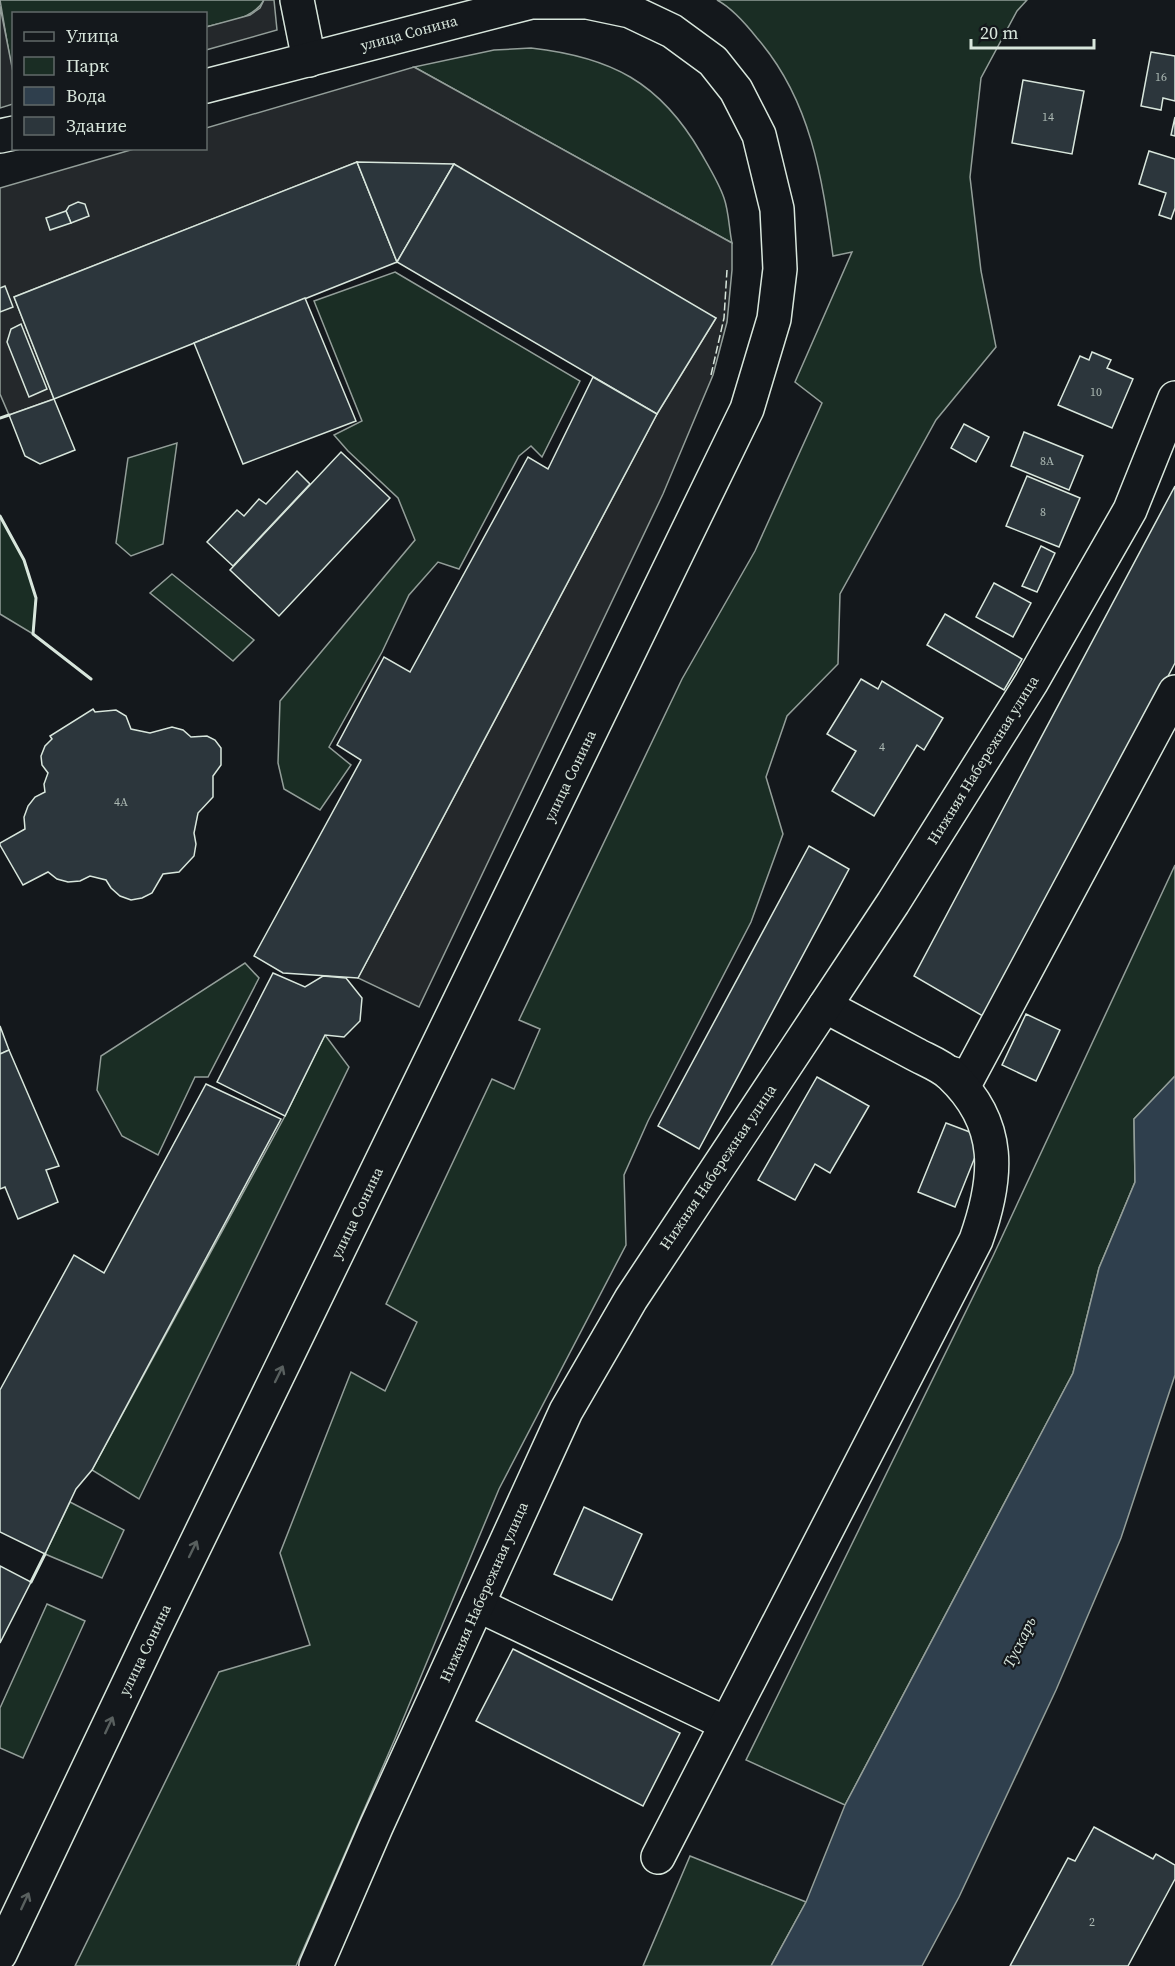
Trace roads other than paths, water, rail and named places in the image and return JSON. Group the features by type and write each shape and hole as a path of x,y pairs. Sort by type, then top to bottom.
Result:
{"main road":[{"path":"297,0 309,60"},
{"name":"улица Сонина","path":"0,1954 154,1630 747,409 774,319 780,269 777,209 759,135 736,90 713,61 672,31 630,11 587,2 531,2 207,86"},
{"name":"Нижняя Набережная улица","path":"316,1966 376,1827 572,1401 631,1299 825,1006 1031,683 1130,510 1175,398"},
{"path":"825,1006 950,1073 968,1078 1175,692"},
{"path":"658,1857 725,1723 976,1240 989,1202 993,1169 990,1140 979,1109 950,1073"},
{"path":"478,1605 725,1723"}],"water":[{"name":"Тускарь","path":"1175,1076 1175,1375 1121,1538 1056,1690 959,1897 922,1966 771,1966 806,1902 845,1805 1073,1373 1099,1268 1135,1182 1134,1119"}]}
